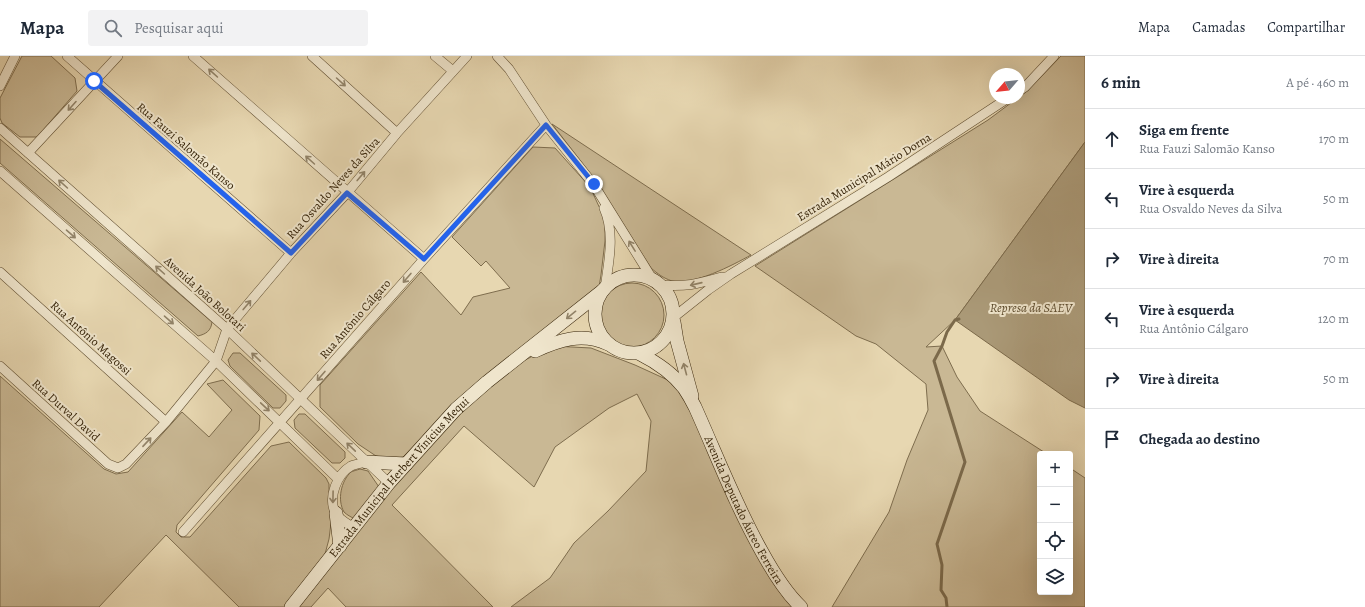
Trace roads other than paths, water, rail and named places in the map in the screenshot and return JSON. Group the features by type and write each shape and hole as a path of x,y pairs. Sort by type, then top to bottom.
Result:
{"main road":[{"path":"625,276 644,276 657,282 668,294 673,305 674,319 667,337 656,348 640,354 624,353 609,345 600,334 595,320 596,305 604,289 616,279 625,276"},
{"name":"Estrada Municipal Herbert Vinícius Mequi","path":"291,607 389,483 456,409 487,382 604,289"},
{"name":"Avenida Deputado Áureo Ferreira","path":"674,319 677,341 695,407"},
{"name":"Estrada Municipal Herbert Vinícius Mequi","path":"518,358 554,342 568,339 597,339 609,345"},
{"name":"Avenida Deputado Áureo Ferreira","path":"640,354 671,375 684,388 695,407 752,534 769,566 786,590 801,607"},
{"path":"366,462 406,464"},
{"path":"336,513 340,546"}],"street":[{"path":"0,86 15,56"},
{"name":"Rua Fauzi Salomão Kanso","path":"67,56 291,253"},
{"path":"28,153 39,143 118,56"},
{"path":"193,56 347,193 424,259"},
{"path":"312,56 397,132"},
{"path":"435,56 453,71"},
{"name":"Rua Osvaldo Neves da Silva","path":"118,468 126,464 166,422 216,361 227,330 291,253 347,193 397,132 467,56"},
{"path":"497,56 508,69 546,125 594,184 657,282 685,286 695,285 731,274"},
{"path":"1025,87 1054,56"},
{"name":"Estrada Municipal Mário Dorna","path":"731,274 888,177 999,104"},
{"name":"Rua Antônio Cálgaro","path":"183,532 424,259 546,125"},
{"name":"Avenida João Bolotari","path":"0,128 227,330 389,483"},
{"path":"0,171 216,361 281,422 338,479"},
{"path":"594,184 606,212 611,239 604,289"},
{"name":"Rua Antônio Magossi","path":"0,272 166,422"},
{"path":"674,319 708,290 731,274"},
{"name":"Rua Durval David","path":"0,366 108,464 118,468"},
{"path":"354,528 336,513 332,502 334,490 338,479 350,467 366,462"}],"water":[{"name":"Represa da SAEV","path":"1085,142 1085,408 1069,400 955,320"}],"waterway":[{"path":"947,607 946,598 941,590 942,565 937,544 965,462 934,361 947,332 955,320 959,319"}]}
